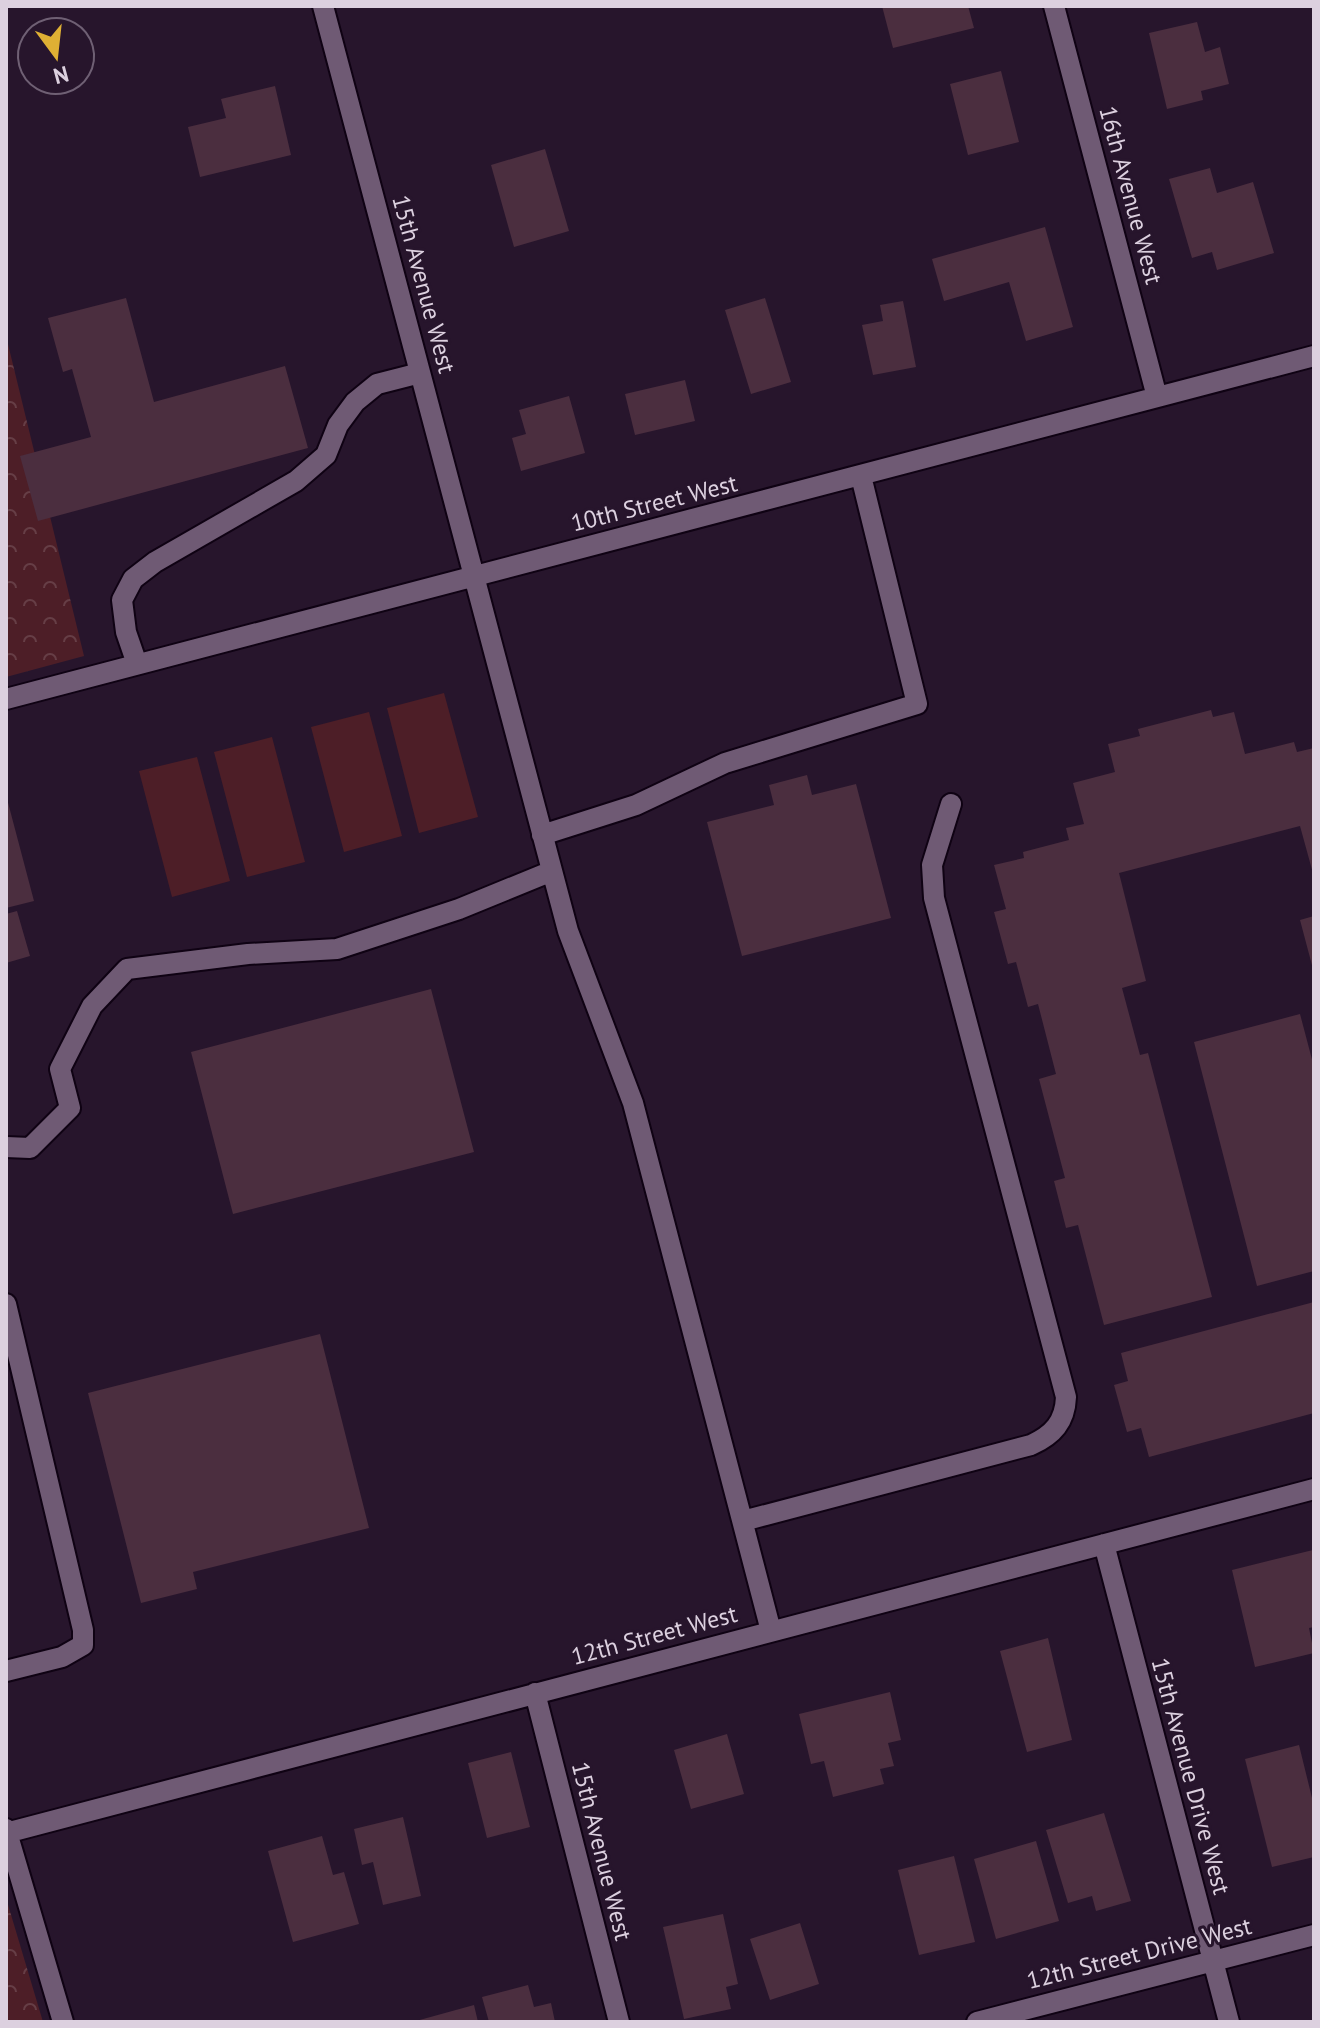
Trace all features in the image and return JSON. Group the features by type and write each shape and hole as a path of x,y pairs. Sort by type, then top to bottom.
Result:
{"street":[{"name":"15th Avenue West","path":"323,6 568,931 633,1103 771,1631"},
{"name":"16th Avenue West","path":"1054,6 1157,397"},
{"name":"10th Street West","path":"6,699 1314,356"},
{"path":"137,664 126,632 122,600 133,579 155,562 296,481 326,455 338,425 355,402 377,384 420,373"},
{"path":"542,835 636,805 725,763 917,704 861,476"},
{"path":"743,1521 1031,1445 1051,1434 1065,1412 1066,1397 934,898 932,865 951,804"},
{"path":"6,1147 30,1148 70,1108 60,1069 92,1006 127,969 248,954 337,949 459,909 552,871"},
{"path":"6,1304 83,1630 83,1645 62,1657 6,1671"},
{"name":"12th Street West","path":"6,1832 1314,1489"},
{"name":"15th Avenue Drive West","path":"1104,1544 1229,2022"},
{"name":"15th Avenue West","path":"535,1693 619,2022"},
{"path":"6,1832 63,2022"},
{"name":"12th Street Drive West","path":"977,2022 1314,1935"}],"green space":[{"path":"6,336 84,656 6,677"},
{"path":"444,693 478,817 419,833 387,708"},
{"path":"369,712 402,836 344,852 311,727"},
{"path":"272,737 305,862 247,877 214,752"},
{"path":"197,757 230,881 172,897 139,771"},
{"path":"6,1898 43,2022 6,2022"}],"building":[{"path":"882,6 968,6 974,28 893,48"},
{"path":"1197,22 1205,52 1220,47 1229,84 1201,91 1203,100 1167,109 1149,33"},
{"path":"1001,71 1019,142 968,155 950,84"},
{"path":"275,86 291,155 200,177 188,127 226,118 221,99"},
{"path":"545,149 569,231 514,247 491,165"},
{"path":"1210,168 1217,193 1253,182 1274,253 1217,270 1212,252 1192,258 1169,179"},
{"path":"1045,227 1073,327 1026,341 1009,282 944,301 932,259"},
{"path":"126,298 154,402 285,366 308,448 38,521 20,456 91,437 72,369 63,372 48,318"},
{"path":"765,298 791,382 751,394 725,310"},
{"path":"903,301 916,367 873,375 862,325 883,321 880,305"},
{"path":"685,380 695,421 635,435 625,394"},
{"path":"569,396 585,453 521,471 512,438 526,434 519,410"},
{"path":"1211,710 1213,717 1234,712 1245,754 1294,742 1297,752 1314,748 1314,877 1300,826 1119,873 1146,981 1122,988 1140,1055 1148,1053 1212,1297 1104,1325 1078,1225 1066,1228 1054,1181 1065,1178 1039,1079 1056,1074 1038,1004 1028,1007 1016,962 1008,964 994,912 1006,909 994,865 1024,858 1023,852 1069,840 1066,828 1084,824 1073,783 1115,772 1108,744 1140,736 1138,729"},
{"path":"807,775 812,795 856,784 891,918 742,956 707,822 774,805 769,785"},
{"path":"6,795 34,901 6,908"},
{"path":"17,911 30,956 6,963 6,914"},
{"path":"1314,916 1314,969 1313,969 1300,920"},
{"path":"431,989 474,1152 233,1214 191,1052"},
{"path":"1300,1014 1314,1067 1314,1271 1257,1286 1194,1042"},
{"path":"1314,1302 1314,1413 1149,1457 1141,1428 1127,1432 1114,1385 1128,1381 1121,1353"},
{"path":"320,1334 369,1528 193,1572 197,1589 141,1603 88,1393"},
{"path":"1313,1550 1314,1627 1309,1628 1314,1653 1255,1667 1232,1570"},
{"path":"1048,1638 1072,1740 1027,1752 1000,1651"},
{"path":"890,1692 901,1740 888,1743 894,1766 880,1769 884,1784 833,1797 824,1761 811,1764 799,1714"},
{"path":"727,1734 744,1794 691,1809 674,1750"},
{"path":"1299,1745 1314,1806 1314,1857 1272,1867 1245,1759"},
{"path":"511,1752 530,1827 487,1838 468,1763"},
{"path":"1104,1813 1131,1901 1096,1911 1092,1896 1068,1903 1046,1830"},
{"path":"403,1817 421,1896 383,1905 373,1862 362,1865 354,1829"},
{"path":"322,1836 333,1875 344,1872 359,1924 293,1942 268,1851"},
{"path":"1036,1841 1059,1921 996,1939 974,1859"},
{"path":"954,1856 975,1942 919,1955 898,1870"},
{"path":"723,1914 738,1984 726,1987 731,2009 684,2019 663,1927"},
{"path":"800,1923 819,1984 770,2000 750,1939"},
{"path":"528,1985 534,2007 551,2003 555,2022 489,2022 482,1997"},
{"path":"474,2005 478,2022 416,2021"}]}
